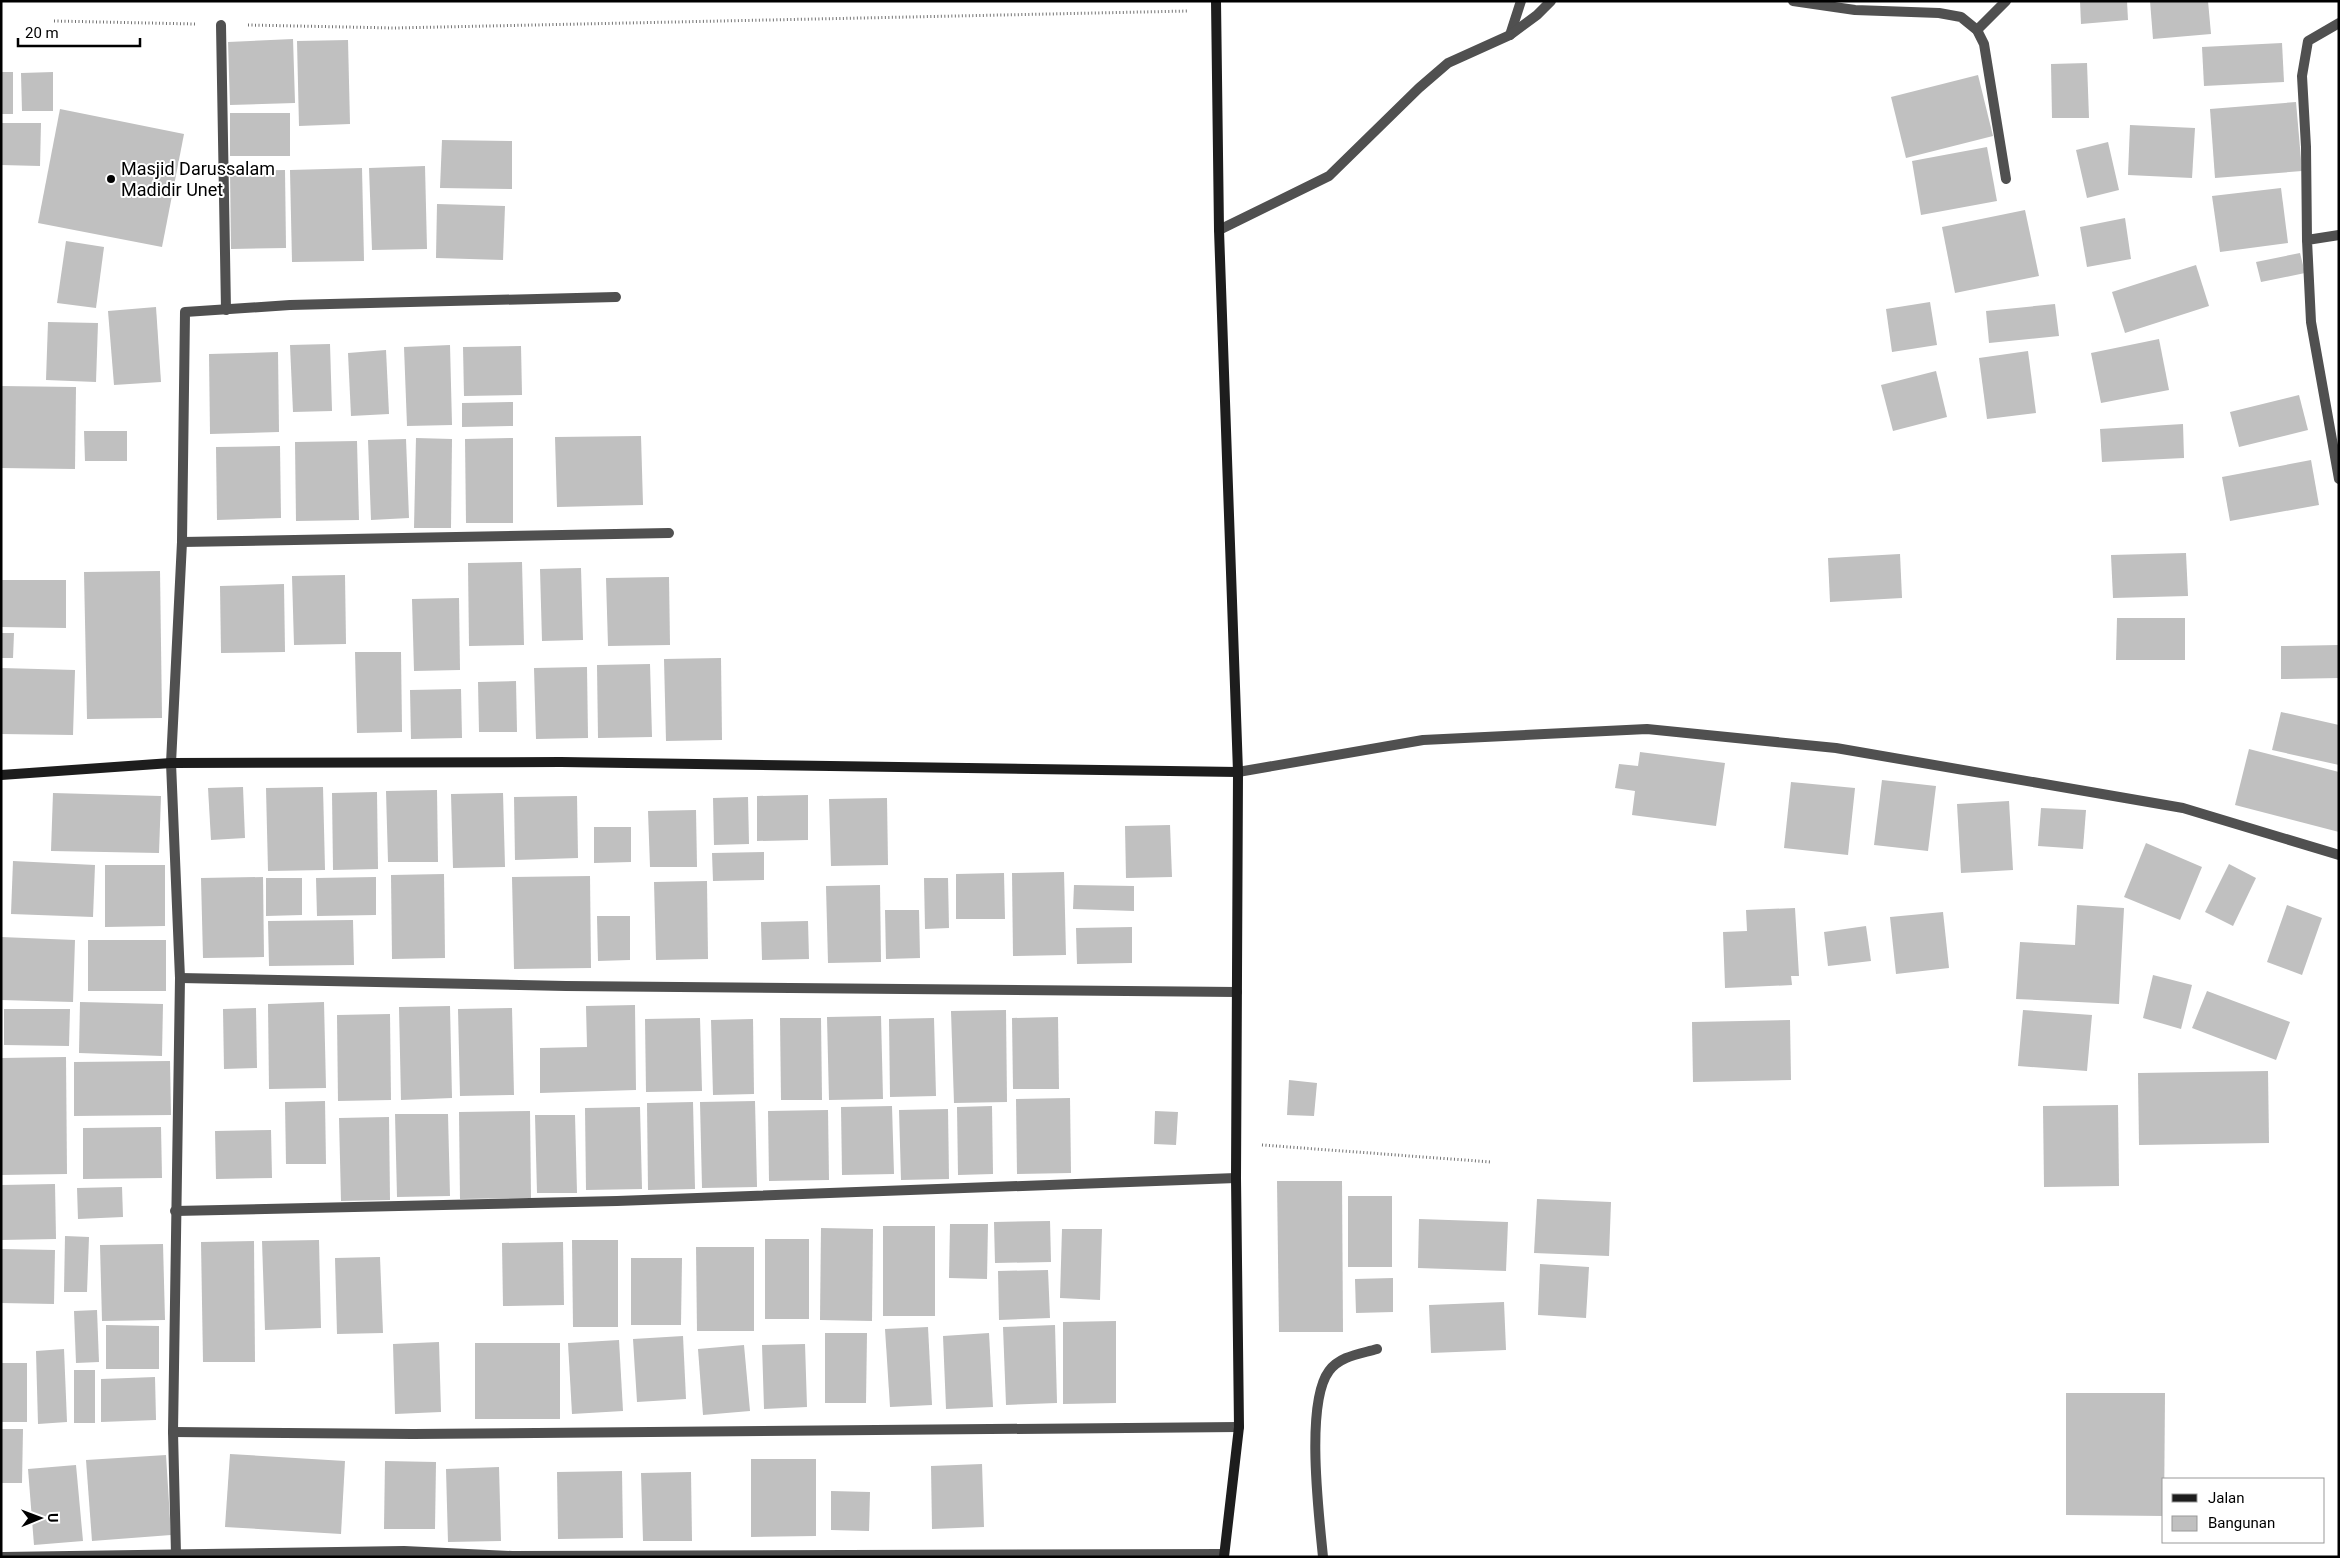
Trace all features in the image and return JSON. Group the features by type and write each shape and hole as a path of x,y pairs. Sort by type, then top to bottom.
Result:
{"street":[{"path":"1510,35 1521,1"},
{"path":"1219,230 1328,176 1419,88 1448,63 1510,35 1537,15 1551,1"},
{"path":"1794,1 1855,10 1939,13 1962,17 1977,30 1984,44 2006,179"},
{"path":"1977,30 2006,1"},
{"path":"2,1557 176,1554 512,1556 1224,1555 1239,1427 1236,1178 1238,772 1219,230 1216,6"},
{"path":"2339,23 2308,42 2302,76 2311,322 2339,479"},
{"path":"221,25 226,310"},
{"path":"2307,240 2339,235"},
{"path":"176,1554 173,1432 180,978 171,763 182,542 185,312 290,305 616,297"},
{"path":"182,542 668,533"},
{"path":"1,775 171,763 571,762 1238,772 1423,740 1646,729 1836,748 2174,806 2339,854"},
{"path":"180,978 575,986 1237,992"},
{"path":"175,1211 645,1200 1236,1178"},
{"path":"1323,1557 1316,1474 1316,1422 1321,1386 1329,1370 1343,1358 1377,1349"},
{"path":"173,1432 413,1434 1239,1427"}],"path":[{"path":"54,21 404,28 1216,6"},
{"path":"1236,1143 1491,1162"}],"building":[{"path":"2080,1 2127,1 2128,20 2081,24"},
{"path":"2150,1 2208,1 2211,34 2153,39"},
{"path":"293,39 295,103 230,105 228,42"},
{"path":"348,40 350,124 299,126 297,41"},
{"path":"2282,43 2284,82 2204,86 2202,47"},
{"path":"2087,63 2089,118 2052,118 2051,64"},
{"path":"1,72 13,72 13,114 1,114"},
{"path":"53,72 53,111 22,111 21,73"},
{"path":"1978,75 1993,136 1906,158 1891,97"},
{"path":"2296,102 2302,171 2215,178 2210,109"},
{"name":"Masjid Darussalam Madidir Unet","path":"60,109 184,134 162,247 38,223"},
{"path":"230,113 290,113 290,156 230,156"},
{"path":"1,123 41,123 40,166 1,165"},
{"path":"2130,125 2195,128 2192,178 2128,175"},
{"path":"442,140 512,141 512,189 440,188"},
{"path":"2108,142 2119,190 2087,198 2076,150"},
{"path":"1987,147 1997,201 1921,215 1912,161"},
{"path":"425,166 427,249 372,250 369,168"},
{"path":"362,168 364,261 292,262 290,170"},
{"path":"285,170 286,248 231,249 230,171"},
{"path":"2281,188 2288,243 2220,252 2212,196"},
{"path":"437,204 505,206 503,260 436,258"},
{"path":"2025,210 2039,276 1955,293 1942,227"},
{"path":"2125,218 2131,259 2087,267 2080,227"},
{"path":"66,241 104,247 96,308 57,303"},
{"path":"2300,253 2305,273 2261,282 2256,262"},
{"path":"2196,265 2209,306 2125,333 2112,292"},
{"path":"1930,302 1937,345 1892,352 1886,309"},
{"path":"2055,304 2059,336 1989,343 1986,311"},
{"path":"156,307 161,382 114,385 108,311"},
{"path":"48,322 98,323 96,382 46,380"},
{"path":"2159,339 2169,390 2101,403 2091,353"},
{"path":"330,344 332,411 293,412 290,345"},
{"path":"450,345 452,425 407,426 404,347"},
{"path":"521,346 522,395 464,396 463,347"},
{"path":"386,350 389,414 351,416 348,353"},
{"path":"2028,351 2036,413 1987,419 1979,358"},
{"path":"278,352 279,432 210,434 209,354"},
{"path":"1936,371 1947,417 1893,431 1881,385"},
{"path":"1,386 76,387 75,469 1,468"},
{"path":"2299,395 2308,430 2239,447 2230,412"},
{"path":"513,402 513,426 462,427 462,403"},
{"path":"2183,424 2184,458 2102,462 2100,429"},
{"path":"84,431 127,431 127,461 85,461"},
{"path":"641,436 643,505 557,507 555,437"},
{"path":"416,438 452,439 451,528 414,528"},
{"path":"513,438 513,523 466,523 465,439"},
{"path":"406,439 409,518 371,520 368,440"},
{"path":"357,441 359,520 296,521 295,442"},
{"path":"280,446 281,518 217,520 216,447"},
{"path":"2311,460 2319,505 2230,521 2222,477"},
{"path":"2186,553 2188,596 2113,598 2111,555"},
{"path":"1900,554 1902,598 1830,602 1828,558"},
{"path":"522,562 524,645 469,646 468,563"},
{"path":"581,568 583,640 542,641 540,569"},
{"path":"160,571 162,718 87,719 84,572"},
{"path":"345,575 346,644 294,645 292,576"},
{"path":"669,577 670,645 608,646 606,578"},
{"path":"1,580 66,580 66,628 1,627"},
{"path":"284,584 285,652 221,653 220,586"},
{"path":"459,598 460,670 414,671 412,599"},
{"path":"2117,618 2185,618 2185,660 2116,660"},
{"path":"1,633 14,633 13,658 1,658"},
{"path":"2339,645 2339,678 2281,679 2281,646"},
{"path":"355,652 401,652 402,732 357,733"},
{"path":"721,658 722,740 666,741 664,659"},
{"path":"650,664 652,737 598,738 597,665"},
{"path":"587,667 588,738 536,739 534,668"},
{"path":"1,668 75,670 73,735 1,734"},
{"path":"516,681 517,732 479,732 478,682"},
{"path":"461,689 462,738 411,739 410,690"},
{"path":"2281,712 2339,725 2339,765 2272,750"},
{"path":"2249,749 2339,772 2339,832 2235,805"},
{"path":"1640,752 1725,763 1716,826 1632,815 1635,791 1615,788 1619,764 1638,766"},
{"path":"1882,780 1936,786 1928,851 1874,845"},
{"path":"1791,782 1855,788 1848,855 1784,848"},
{"path":"243,787 245,838 211,840 208,788"},
{"path":"323,787 325,870 268,871 266,788"},
{"path":"437,790 438,862 388,862 386,791"},
{"path":"377,792 378,869 333,870 332,793"},
{"path":"53,793 161,796 159,853 51,851"},
{"path":"503,793 505,867 453,868 451,794"},
{"path":"808,795 808,840 757,841 757,796"},
{"path":"577,796 578,858 515,860 514,797"},
{"path":"748,797 749,844 714,845 713,798"},
{"path":"887,798 888,865 831,866 829,799"},
{"path":"2009,801 2013,870 1961,873 1957,804"},
{"path":"2041,808 2086,810 2083,849 2038,846"},
{"path":"696,810 697,867 650,867 648,811"},
{"path":"1170,825 1172,877 1126,878 1125,826"},
{"path":"594,827 631,827 631,862 594,863"},
{"path":"2146,843 2202,867 2180,920 2124,897"},
{"path":"764,852 764,880 713,881 712,853"},
{"path":"13,861 95,865 93,917 11,914"},
{"path":"2229,864 2256,878 2233,926 2205,912"},
{"path":"105,865 165,865 165,926 105,927"},
{"path":"1064,872 1066,955 1013,956 1012,873"},
{"path":"1004,873 1005,919 956,919 956,874"},
{"path":"444,874 445,958 392,959 391,875"},
{"path":"590,876 591,968 514,969 512,877"},
{"path":"263,877 264,957 203,958 201,878"},
{"path":"376,877 376,915 317,916 316,878"},
{"path":"266,878 302,878 302,915 266,916"},
{"path":"924,878 948,878 949,928 925,929"},
{"path":"707,881 708,959 656,960 654,882"},
{"path":"880,885 881,962 828,963 826,886"},
{"path":"1074,885 1134,886 1134,911 1073,909"},
{"path":"2077,905 2124,908 2119,1004 2016,999 2020,942 2075,945"},
{"path":"2287,905 2322,918 2302,975 2267,962"},
{"path":"1795,908 1799,976 1791,976 1792,985 1725,988 1723,932 1747,931 1746,910"},
{"path":"885,910 919,910 920,958 886,959"},
{"path":"1943,912 1949,968 1896,974 1890,917"},
{"path":"597,916 630,916 630,960 598,961"},
{"path":"353,920 354,965 269,966 268,921"},
{"path":"808,921 809,959 762,960 761,922"},
{"path":"1866,926 1871,961 1828,966 1824,932"},
{"path":"1132,927 1132,963 1077,964 1076,928"},
{"path":"1,937 75,940 73,1002 1,1000"},
{"path":"88,940 166,940 166,991 88,991"},
{"path":"2153,975 2192,985 2181,1029 2143,1018"},
{"path":"2207,991 2290,1022 2276,1060 2192,1028"},
{"path":"80,1002 163,1004 162,1056 79,1053"},
{"path":"324,1002 326,1088 269,1089 268,1004"},
{"path":"635,1005 636,1090 540,1093 540,1048 587,1047 586,1006"},
{"path":"450,1006 452,1098 401,1100 399,1007"},
{"path":"256,1008 257,1068 224,1069 223,1009"},
{"path":"512,1008 514,1095 460,1096 458,1009"},
{"path":"4,1009 70,1009 69,1046 4,1045"},
{"path":"1006,1010 1007,1102 954,1103 951,1011"},
{"path":"2023,1010 2092,1015 2087,1071 2018,1066"},
{"path":"390,1014 391,1100 338,1101 337,1015"},
{"path":"881,1016 883,1099 829,1100 827,1017"},
{"path":"1058,1017 1059,1089 1013,1089 1012,1018"},
{"path":"700,1018 702,1091 646,1092 645,1019"},
{"path":"780,1018 821,1018 822,1100 781,1100"},
{"path":"934,1018 936,1096 890,1097 889,1019"},
{"path":"753,1019 754,1094 713,1095 711,1020"},
{"path":"1790,1020 1791,1080 1693,1082 1692,1022"},
{"path":"66,1057 67,1174 1,1175 1,1058"},
{"path":"170,1061 171,1115 74,1116 74,1062"},
{"path":"2268,1071 2269,1143 2139,1145 2138,1073"},
{"path":"1289,1080 1317,1083 1314,1116 1287,1115"},
{"path":"1070,1098 1071,1173 1017,1174 1016,1099"},
{"path":"325,1101 326,1164 286,1164 285,1102"},
{"path":"755,1101 757,1187 702,1188 700,1102"},
{"path":"693,1102 695,1189 648,1190 647,1103"},
{"path":"2118,1105 2119,1186 2044,1187 2043,1106"},
{"path":"892,1106 894,1174 842,1175 841,1107"},
{"path":"992,1106 993,1174 958,1175 957,1107"},
{"path":"640,1107 642,1189 586,1190 585,1108"},
{"path":"948,1109 949,1179 901,1180 899,1110"},
{"path":"828,1110 829,1180 769,1181 768,1111"},
{"path":"530,1111 531,1198 460,1199 459,1112"},
{"path":"1155,1111 1178,1112 1176,1145 1154,1144"},
{"path":"395,1114 448,1114 450,1196 397,1197"},
{"path":"535,1115 575,1115 577,1193 537,1193"},
{"path":"389,1117 390,1200 341,1201 339,1118"},
{"path":"161,1127 162,1178 83,1179 83,1128"},
{"path":"271,1130 272,1178 216,1179 215,1131"},
{"path":"1277,1181 1342,1181 1343,1332 1279,1332"},
{"path":"55,1184 56,1239 1,1240 1,1185"},
{"path":"122,1187 123,1217 78,1219 77,1188"},
{"path":"1348,1196 1392,1196 1392,1267 1348,1267"},
{"path":"1537,1199 1611,1202 1609,1256 1534,1253"},
{"path":"1419,1219 1508,1222 1506,1271 1418,1268"},
{"path":"1050,1221 1051,1262 995,1263 994,1222"},
{"path":"950,1224 988,1224 987,1279 949,1278"},
{"path":"883,1226 935,1226 935,1316 883,1316"},
{"path":"821,1228 873,1229 872,1321 820,1320"},
{"path":"1062,1229 1102,1229 1100,1300 1060,1298"},
{"path":"65,1236 89,1237 87,1292 64,1292"},
{"path":"765,1239 809,1239 809,1319 765,1319"},
{"path":"319,1240 321,1328 265,1330 262,1241"},
{"path":"572,1240 618,1240 618,1327 573,1327"},
{"path":"254,1241 255,1362 203,1362 201,1242"},
{"path":"563,1242 564,1305 503,1306 502,1243"},
{"path":"163,1244 165,1320 102,1321 100,1245"},
{"path":"696,1247 754,1247 754,1331 697,1331"},
{"path":"1,1249 55,1250 54,1304 1,1303"},
{"path":"380,1257 383,1333 337,1334 335,1258"},
{"path":"631,1258 682,1258 681,1325 631,1325"},
{"path":"1540,1264 1589,1267 1586,1318 1538,1315"},
{"path":"1048,1270 1050,1318 999,1320 998,1271"},
{"path":"1393,1278 1393,1312 1356,1313 1355,1279"},
{"path":"1504,1302 1506,1350 1431,1353 1429,1305"},
{"path":"97,1310 99,1362 76,1363 74,1311"},
{"path":"1116,1321 1116,1403 1063,1404 1063,1322"},
{"path":"106,1325 159,1326 159,1369 106,1369"},
{"path":"1055,1325 1057,1403 1006,1405 1003,1327"},
{"path":"928,1327 932,1405 890,1407 885,1329"},
{"path":"825,1333 867,1333 866,1403 825,1403"},
{"path":"989,1333 993,1407 946,1409 943,1336"},
{"path":"683,1336 686,1399 637,1402 633,1339"},
{"path":"619,1340 623,1411 572,1414 568,1343"},
{"path":"439,1342 441,1412 395,1414 393,1344"},
{"path":"475,1343 560,1343 560,1419 475,1419"},
{"path":"805,1344 807,1407 764,1409 762,1345"},
{"path":"744,1345 750,1411 703,1415 698,1349"},
{"path":"64,1349 67,1422 38,1424 36,1351"},
{"path":"1,1363 27,1363 27,1422 1,1422"},
{"path":"74,1370 95,1370 95,1423 74,1423"},
{"path":"155,1377 156,1420 101,1422 101,1379"},
{"path":"2066,1393 2165,1393 2162,1516 2066,1515"},
{"path":"1,1429 23,1429 22,1483 1,1483"},
{"path":"230,1454 345,1461 341,1534 225,1527"},
{"path":"166,1455 171,1535 92,1541 86,1460"},
{"path":"751,1459 816,1459 816,1536 751,1537"},
{"path":"385,1461 436,1462 435,1529 384,1529"},
{"path":"982,1464 984,1527 932,1529 931,1466"},
{"path":"76,1465 83,1541 34,1545 28,1469"},
{"path":"499,1467 501,1541 448,1542 446,1469"},
{"path":"622,1471 623,1538 558,1539 557,1472"},
{"path":"691,1472 692,1541 643,1541 641,1473"},
{"path":"831,1491 870,1492 869,1531 831,1530"}],"place":[{"name":"Masjid Darussalam Madidir Unet","path":"111,179"}]}
